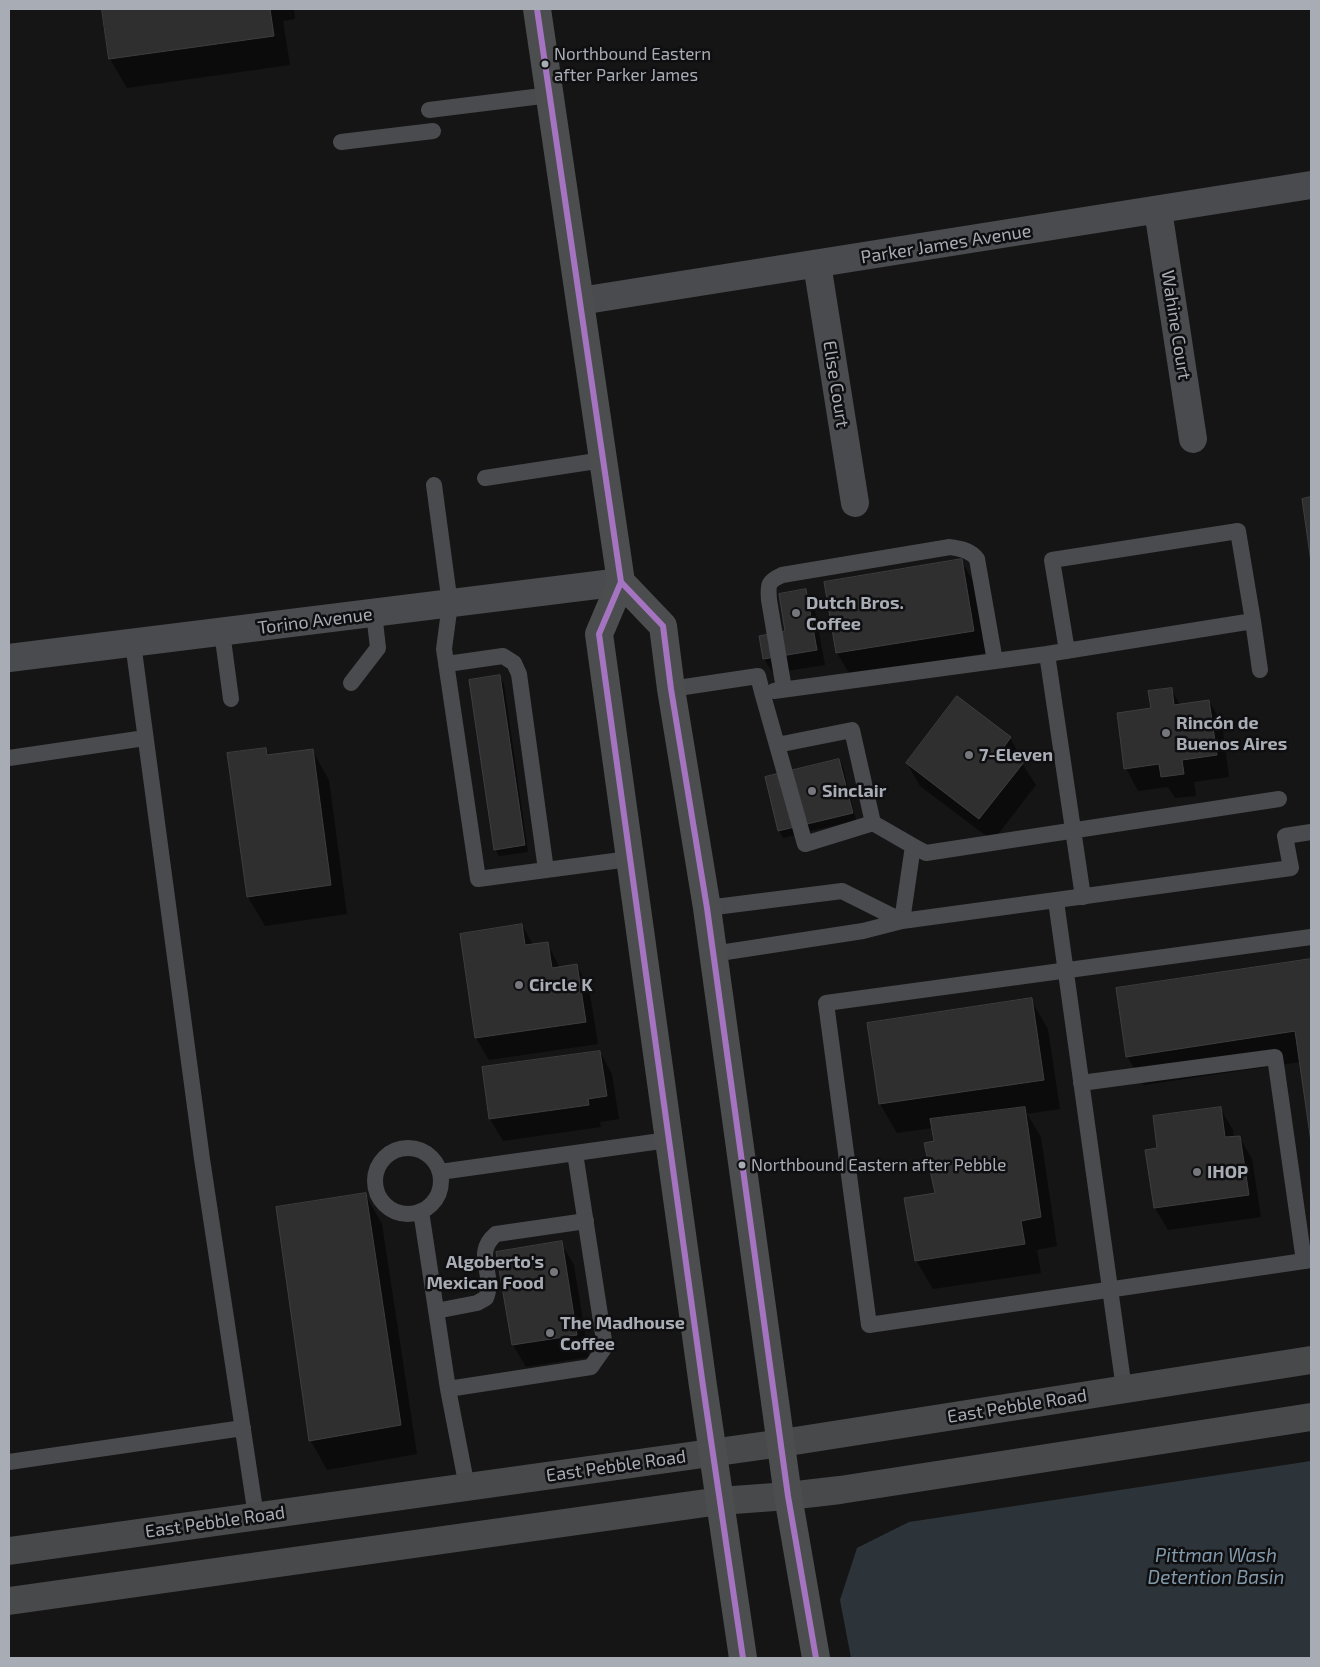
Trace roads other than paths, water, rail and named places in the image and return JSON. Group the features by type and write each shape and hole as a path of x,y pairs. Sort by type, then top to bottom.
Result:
{"main road":[{"path":"537,9 621,582 599,634 712,1453 743,1658"},
{"path":"621,582 663,626 671,689 707,908 788,1496 816,1658"},
{"name":"East Pebble Road","path":"9,1551 782,1443 1311,1360"},
{"path":"1270,1423 1311,1405"},
{"path":"9,1601 720,1501 840,1490 1311,1417"}],"street":[{"name":"Parker James Avenue","path":"580,302 1311,185"},
{"name":"Wahine Court","path":"1158,210 1193,439"},
{"name":"Elise Court","path":"817,264 855,504"},
{"name":"Torino Avenue","path":"9,658 621,582"}],"lane":[{"path":"429,110 550,95"},
{"path":"341,142 433,131"},
{"path":"485,478 603,460"},
{"path":"434,485 450,604 444,649 478,879 629,859"},
{"path":"1067,651 1052,560 1238,531 1260,670"},
{"path":"784,689 768,600 768,587 772,580 782,575 950,547 962,548 972,553 977,559 995,661"},
{"path":"351,683 378,648 374,614"},
{"path":"762,692 1047,654 1253,621"},
{"path":"222,632 232,699"},
{"path":"134,643 145,738 202,1159 256,1516"},
{"path":"1047,654 1082,897"},
{"path":"447,664 503,656 514,663 519,674 546,870"},
{"path":"671,689 758,676 805,844 873,823 926,853 1279,799"},
{"path":"777,745 852,730 873,823"},
{"path":"9,758 145,738"},
{"path":"713,954 863,931 902,921 1290,868 1285,836 1311,832"},
{"path":"902,921 913,846"},
{"path":"707,908 842,891 902,921"},
{"path":"1056,901 1124,1389"},
{"path":"1081,1083 1276,1057 1308,1260 869,1325 826,1003 1311,936"},
{"path":"440,1172 668,1140"},
{"path":"418,1149 428,1154 436,1162 440,1172 439,1194 433,1203 421,1211 403,1214 392,1210 382,1202 376,1191 374,1179 378,1167 385,1157 396,1150 418,1149"},
{"path":"448,1389 591,1367 605,1347 575,1153"},
{"path":"421,1211 448,1389 468,1487"},
{"path":"436,1311 477,1303 486,1298 489,1291 484,1250 488,1240 496,1234 586,1221"},
{"path":"9,1462 243,1428"}],"water":[{"name":"Pittman Wash Detention Basin","path":"1311,1461 1311,1658 851,1658 840,1600 857,1548 909,1522"}],"place":[{"name":"Northbound Eastern after Parker James","path":"545,64"},
{"name":"Dutch Bros. Coffee","path":"796,613"},
{"name":"Rincón de Buenos Aires","path":"1166,733"},
{"name":"7-Eleven","path":"969,755"},
{"name":"Sinclair","path":"812,791"},
{"name":"Circle K","path":"519,985"},
{"name":"Northbound Eastern after Pebble","path":"742,1165"},
{"name":"IHOP","path":"1197,1172"},
{"name":"Algoberto's Mexican Food","path":"554,1272"},
{"name":"The Madhouse Coffee","path":"550,1333"}]}
